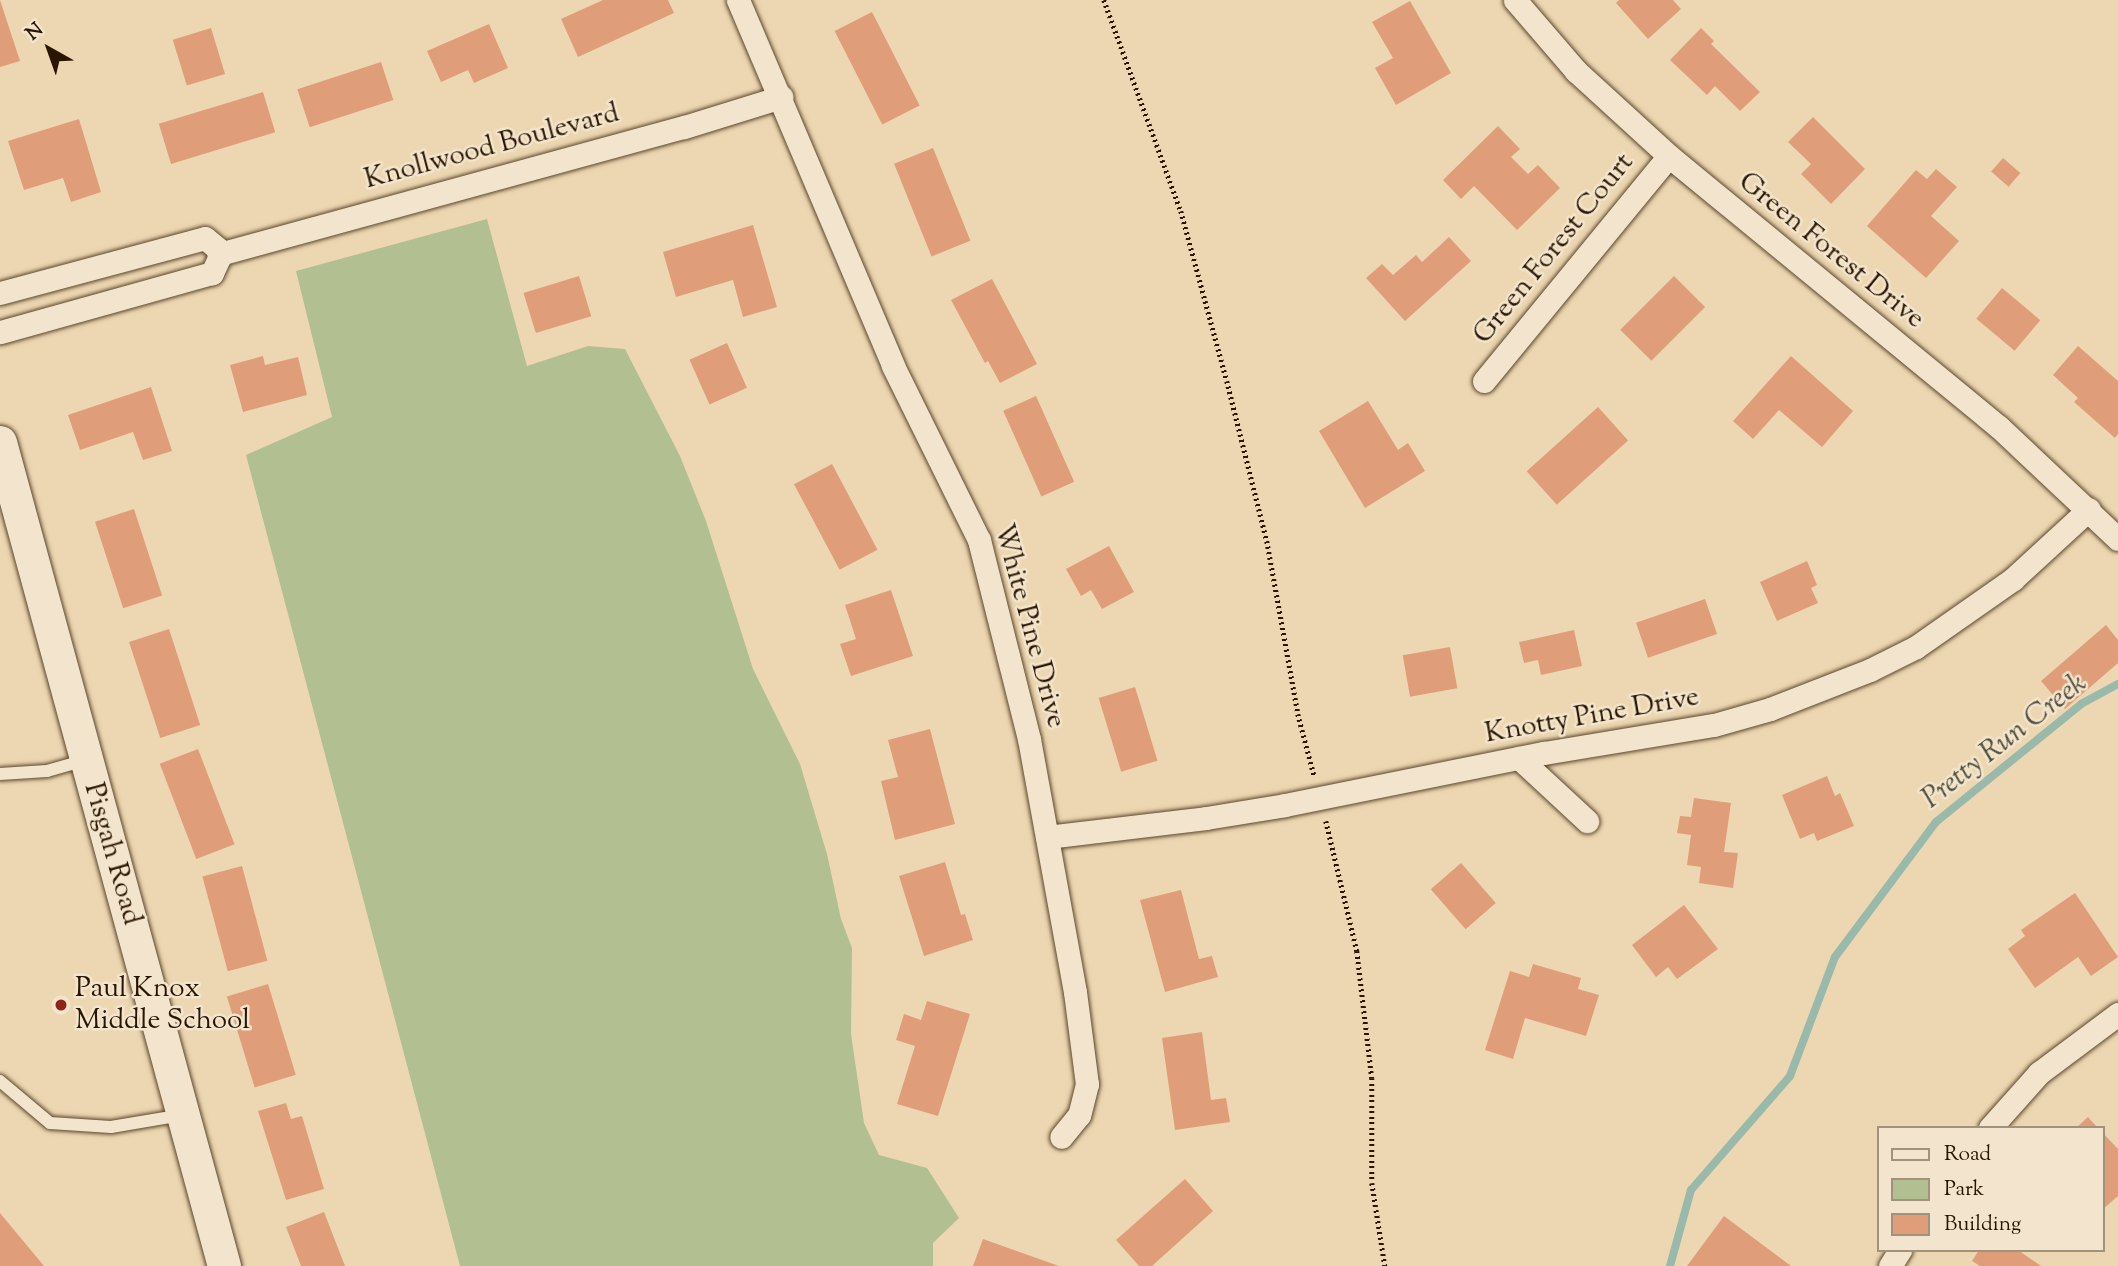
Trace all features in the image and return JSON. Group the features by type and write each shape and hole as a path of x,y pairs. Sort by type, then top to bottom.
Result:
{"street":[{"name":"White Pine Drive","path":"738,0 892,366 979,540 1029,740 1075,992 1087,1084 1079,1115 1061,1137"},
{"name":"Green Forest Drive","path":"1516,0 1576,71 1669,156 1999,427 2118,539"},
{"name":"Knollwood Boulevard","path":"219,254 684,127 780,97"},
{"name":"Green Forest Court","path":"1484,381 1669,156"},
{"path":"0,293 205,238 212,242 219,254 217,267 212,273 0,332"},
{"name":"Pisgah Road","path":"0,442 224,1266"},
{"name":"Knotty Pine Drive","path":"1047,837 1206,818 1519,758 1714,725 1770,709 1870,670 1959,620 2013,579 2089,509"},
{"path":"1519,758 1587,821"},
{"path":"1992,1126 2039,1073 2118,1014"}],"lane":[{"path":"1,773 47,771 86,760"},
{"path":"0,1081 50,1123 111,1127 185,1115"}],"path":[{"path":"1104,0 1181,211 1267,541 1298,714 1315,780"},
{"path":"1325,821 1357,951 1372,1077 1372,1183 1385,1266"}],"green space":[{"path":"487,219 527,366 588,346 625,349 680,456 706,521 753,669 800,764 827,854 841,919 852,948 851,1034 864,1123 879,1155 927,1168 959,1218 933,1243 933,1266 460,1266 246,455 332,417 296,271"}],"building":[{"path":"0,0 20,61 0,67"},
{"path":"603,0 668,0 674,13 578,57 561,19"},
{"path":"1619,0 1673,0 1681,9 1648,39 1616,3"},
{"path":"1410,1 1451,73 1396,105 1375,68 1393,58 1372,22"},
{"path":"872,12 920,106 882,125 835,31"},
{"path":"489,24 508,68 474,83 468,70 441,82 427,51"},
{"path":"211,28 225,74 187,86 173,40"},
{"path":"1701,28 1714,41 1711,44 1760,92 1740,111 1715,86 1707,95 1670,60"},
{"path":"381,62 393,100 310,127 297,89"},
{"path":"263,92 275,132 171,164 159,124"},
{"path":"1813,117 1865,169 1831,204 1801,174 1811,164 1788,142"},
{"path":"79,119 101,192 71,202 63,178 24,190 8,141"},
{"path":"1498,126 1520,149 1511,157 1528,174 1538,165 1560,188 1517,230 1474,186 1461,199 1443,180"},
{"path":"933,148 970,241 932,256 894,164"},
{"path":"2003,158 2020,173 2009,187 1991,172"},
{"path":"1936,169 1957,187 1931,216 1959,241 1926,278 1867,226 1916,170 1927,179"},
{"path":"753,225 777,307 743,317 733,280 676,297 663,252"},
{"path":"1449,237 1471,261 1405,321 1366,278 1382,264 1393,275 1416,255 1422,262"},
{"path":"579,276 591,316 536,333 524,293"},
{"path":"1674,276 1705,307 1651,361 1620,330"},
{"path":"992,279 1037,364 1000,383 988,361 985,363 951,300"},
{"path":"2002,288 2040,320 2015,351 1976,319"},
{"path":"727,343 747,388 709,404 690,360"},
{"path":"2078,346 2118,381 2118,434 2115,438 2074,402 2078,398 2053,375"},
{"path":"263,356 265,365 298,357 307,395 243,412 230,365"},
{"path":"1791,356 1853,411 1822,447 1779,410 1753,439 1733,421"},
{"path":"151,387 172,451 143,460 133,432 80,450 68,415"},
{"path":"1036,396 1074,482 1041,497 1003,411"},
{"path":"1368,401 1398,450 1408,443 1425,471 1365,508 1319,431"},
{"path":"1598,407 1628,440 1557,505 1527,471"},
{"path":"832,464 878,550 840,570 794,484"},
{"path":"134,509 162,596 123,608 95,522"},
{"path":"1109,546 1134,592 1102,609 1091,590 1081,596 1066,569"},
{"path":"1807,561 1817,585 1811,588 1818,603 1777,621 1760,582"},
{"path":"891,590 913,656 851,676 840,644 856,639 845,605"},
{"path":"1705,599 1717,634 1648,658 1636,623"},
{"path":"2106,625 2118,640 2118,663 2065,709 2041,681"},
{"path":"169,629 200,725 160,738 129,642"},
{"path":"1574,630 1582,666 1541,675 1538,660 1524,663 1519,642"},
{"path":"1450,647 1457,688 1410,697 1403,655"},
{"path":"1135,687 1158,761 1121,772 1099,698"},
{"path":"930,729 955,824 895,840 881,781 898,777 888,740"},
{"path":"198,749 235,844 196,859 160,764"},
{"path":"1827,776 1835,796 1840,793 1854,826 1817,841 1814,833 1800,839 1782,795"},
{"path":"1694,798 1731,803 1724,852 1738,853 1733,888 1699,883 1701,867 1687,865 1691,835 1677,833 1680,816 1691,817"},
{"path":"945,862 961,915 965,914 973,940 924,956 899,876"},
{"path":"1461,863 1496,903 1466,929 1431,889"},
{"path":"242,866 267,961 228,971 202,877"},
{"path":"1181,890 1199,959 1212,956 1218,977 1165,992 1140,900"},
{"path":"2075,893 2118,957 2091,976 2078,957 2035,988 2008,949 2025,936 2021,930"},
{"path":"1684,905 1718,949 1677,979 1668,967 1656,977 1632,945"},
{"path":"1533,964 1581,978 1578,989 1599,995 1586,1036 1525,1018 1513,1059 1485,1050 1510,971 1529,977"},
{"path":"268,984 296,1075 255,1087 227,997"},
{"path":"927,1001 970,1014 938,1116 897,1104 915,1046 896,1040 904,1014 921,1020"},
{"path":"1202,1032 1211,1100 1226,1098 1230,1122 1175,1130 1162,1038"},
{"path":"286,1103 291,1119 302,1116 324,1189 286,1200 258,1111"},
{"path":"2088,1117 2096,1126 2078,1126"},
{"path":"2104,1134 2118,1149 2118,1196 2104,1208"},
{"path":"1185,1179 1213,1211 1152,1266 1139,1266 1116,1240"},
{"path":"324,1212 345,1266 301,1266 286,1227"},
{"path":"0,1213 44,1266 0,1266"},
{"path":"1724,1216 1791,1266 1687,1266"},
{"path":"983,1239 1059,1266 973,1266"},
{"path":"1978,1252 2021,1252 2041,1266 1980,1266 1972,1261"}],"waterway":[{"name":"Pretty Run Creek","path":"1670,1266 1691,1190 1790,1076 1835,957 1936,822 2081,704 2118,684"}],"place":[{"name":"Paul Knox Middle School","path":"61,1005"}]}
